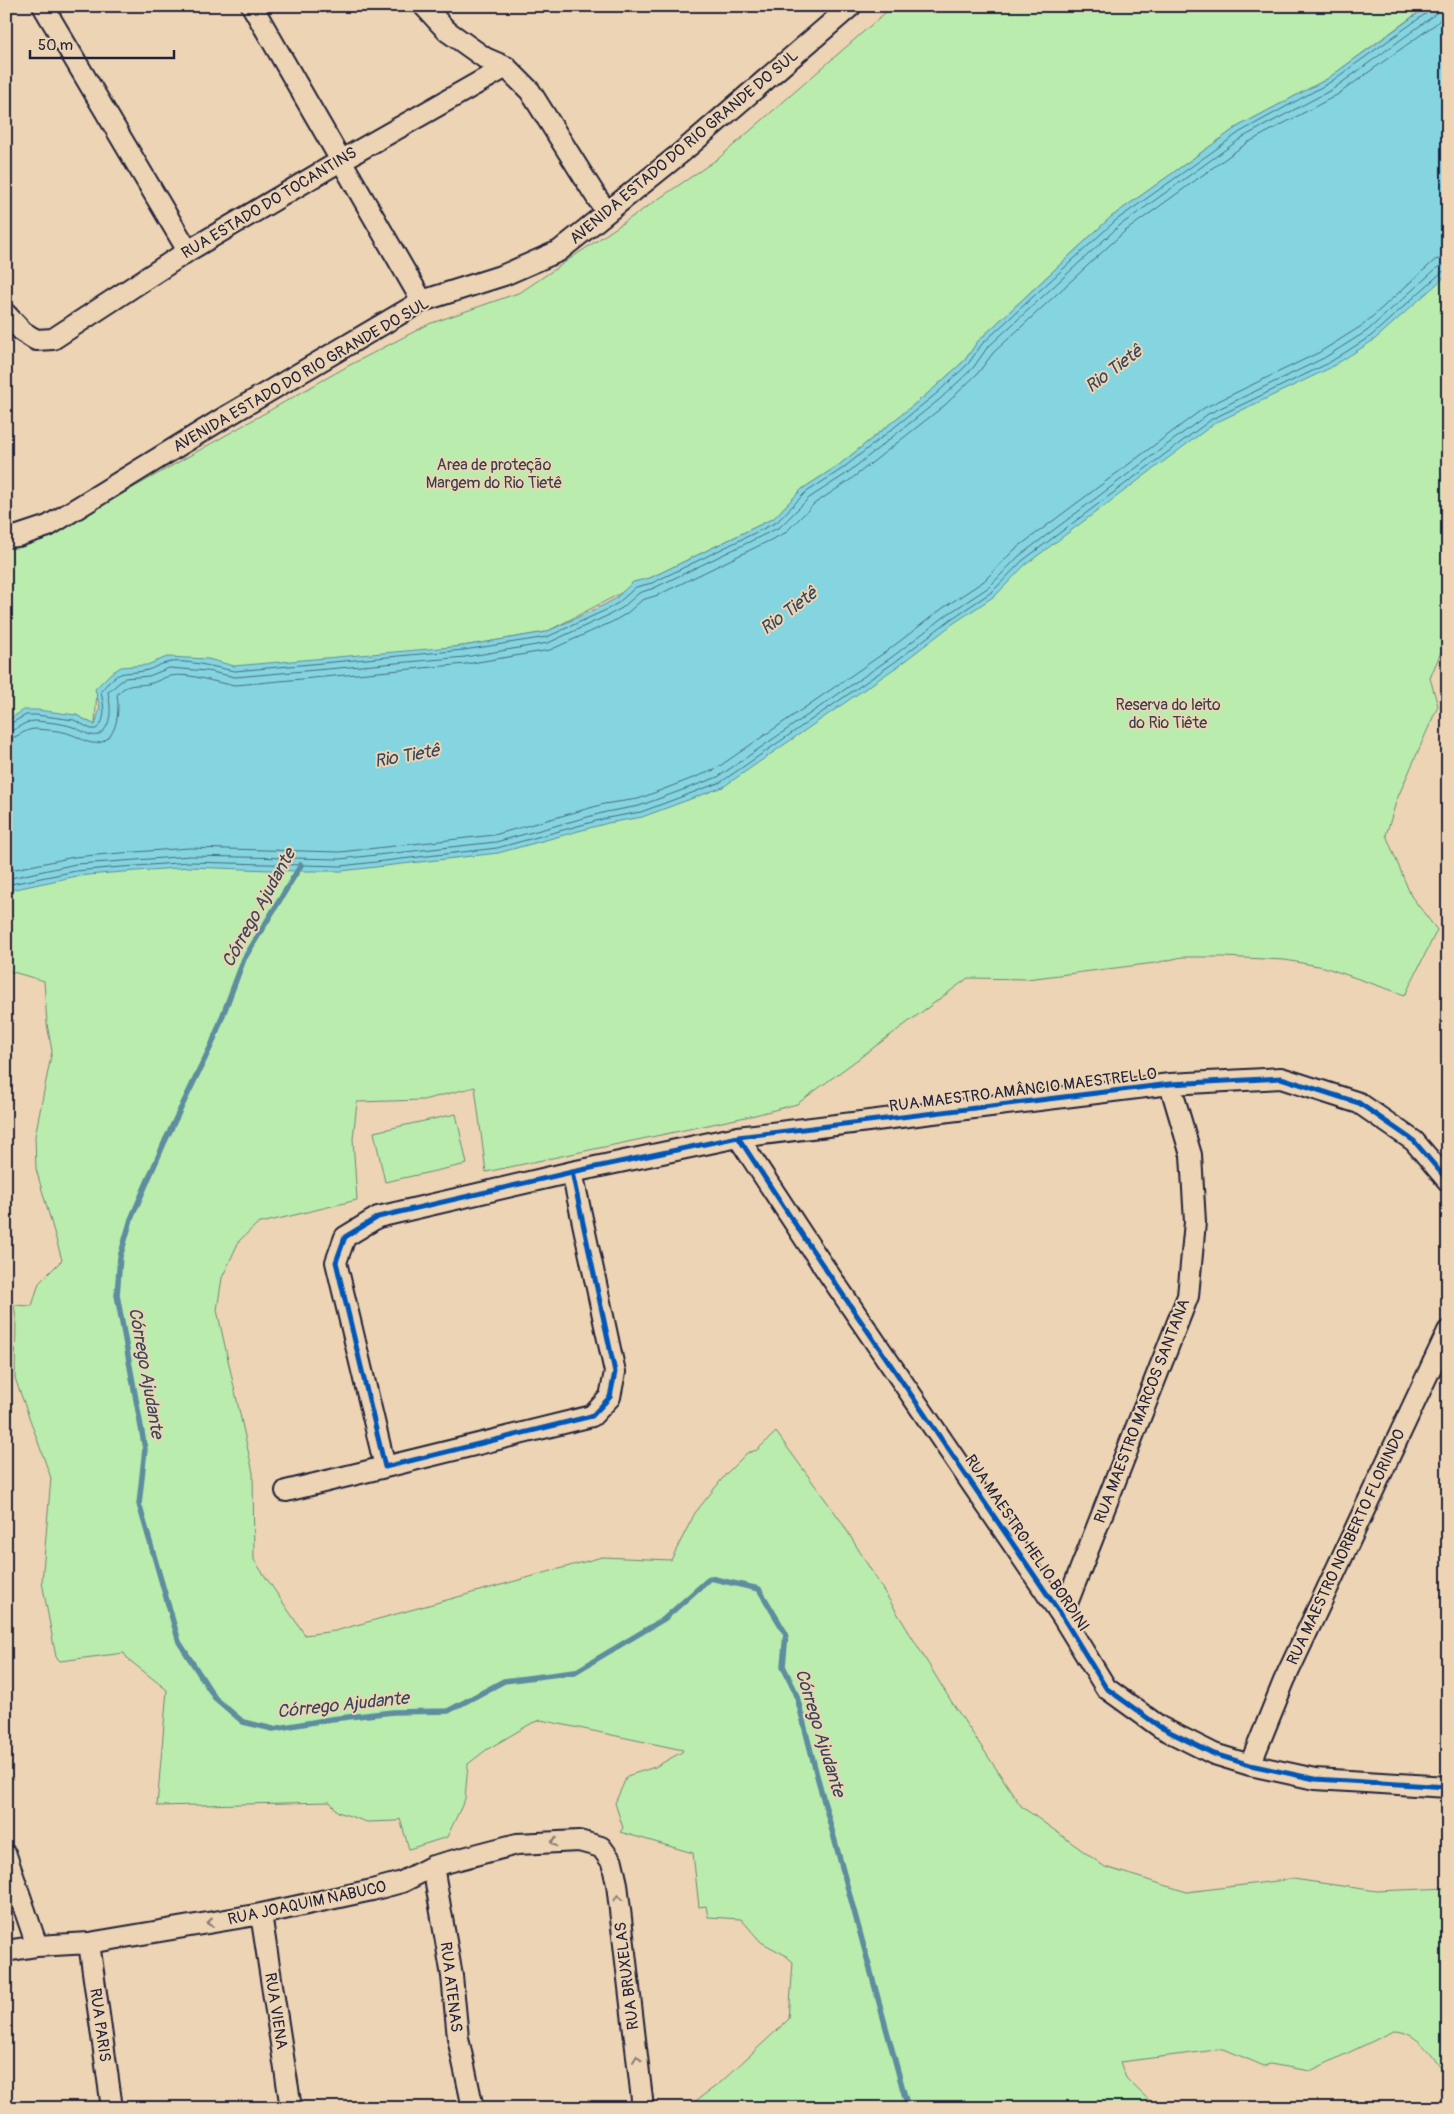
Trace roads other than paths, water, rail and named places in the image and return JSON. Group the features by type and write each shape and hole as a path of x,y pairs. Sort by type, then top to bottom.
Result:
{"street":[{"path":"44,6 188,250"},
{"path":"252,6 422,301"},
{"path":"424,6 447,31 465,46 506,67 530,90 596,198 607,212"},
{"name":"AVENIDA ESTADO DO RIO GRANDE DO SUL","path":"6,537 18,536 48,526 222,419 422,301 504,275 559,251 682,152 851,6"},
{"name":"RUA ESTADO DO TOCANTINS","path":"6,314 23,332 36,340 53,338 188,250 506,67"},
{"name":"RUA MAESTRO AMÂNCIO MAESTRELLO","path":"385,1467 336,1262 345,1237 378,1217 572,1172 738,1137 1170,1084 1281,1078 1359,1104 1414,1141 1448,1181"},
{"name":"RUA MAESTRO MARCOS SANTANA","path":"1062,1616 1188,1296 1195,1222 1191,1155 1170,1084"},
{"name":"RUA MAESTRO HELIO BORDINI","path":"738,1137 807,1242 1062,1616 1106,1688 1160,1726 1214,1754 1250,1765 1315,1779 1448,1787"},
{"path":"286,1491 592,1416 610,1397 615,1372 572,1172"},
{"name":"RUA MAESTRO NORBERTO FLORINDO","path":"1250,1765 1284,1681 1448,1331"},
{"name":"RUA JOAQUIM NABUCO","path":"6,1951 37,1946 89,1943 261,1914 402,1882 433,1866 517,1844 579,1841 601,1848"},
{"name":"RUA BRUXELAS","path":"601,1848 612,1862 617,1884 643,2108"},
{"path":"6,1855 37,1946"},
{"name":"RUA ATENAS","path":"433,1866 452,1976 458,2038 473,2108"},
{"name":"RUA VIENA","path":"261,1914 291,2108"},
{"name":"RUA PARIS","path":"89,1943 112,2108"}],"water":[{"name":"Rio Tietê","path":"1428,6 1448,6 1448,274 1374,340 1330,368 1215,423 1025,565 996,595 954,623 898,666 723,787 642,817 608,823 498,853 341,871 190,867 110,873 77,876 6,891 6,721 24,710 37,710 76,715 95,725 100,707 95,689 110,674 121,667 147,665 167,657 208,659 234,666 463,646 546,632 604,605 615,599 633,582 650,578 774,518 802,489 839,465 932,390 965,360 978,341 1111,217 1237,127 1327,79"}],"waterway":[{"name":"Córrego Ajudante","path":"301,865 244,959 212,1044 165,1141 131,1219 120,1257 117,1295 145,1449 139,1504 179,1642 215,1698 243,1722 273,1729 331,1719 393,1712 448,1711 504,1681 575,1672 664,1619 710,1578 759,1589 786,1634 783,1666 796,1693 908,2108"}],"park label":[{"name":"Area de proteção Margem do Rio Tietê","path":"494,474"},
{"name":"Reserva do leito do Rio Tiête","path":"1168,714"}]}
